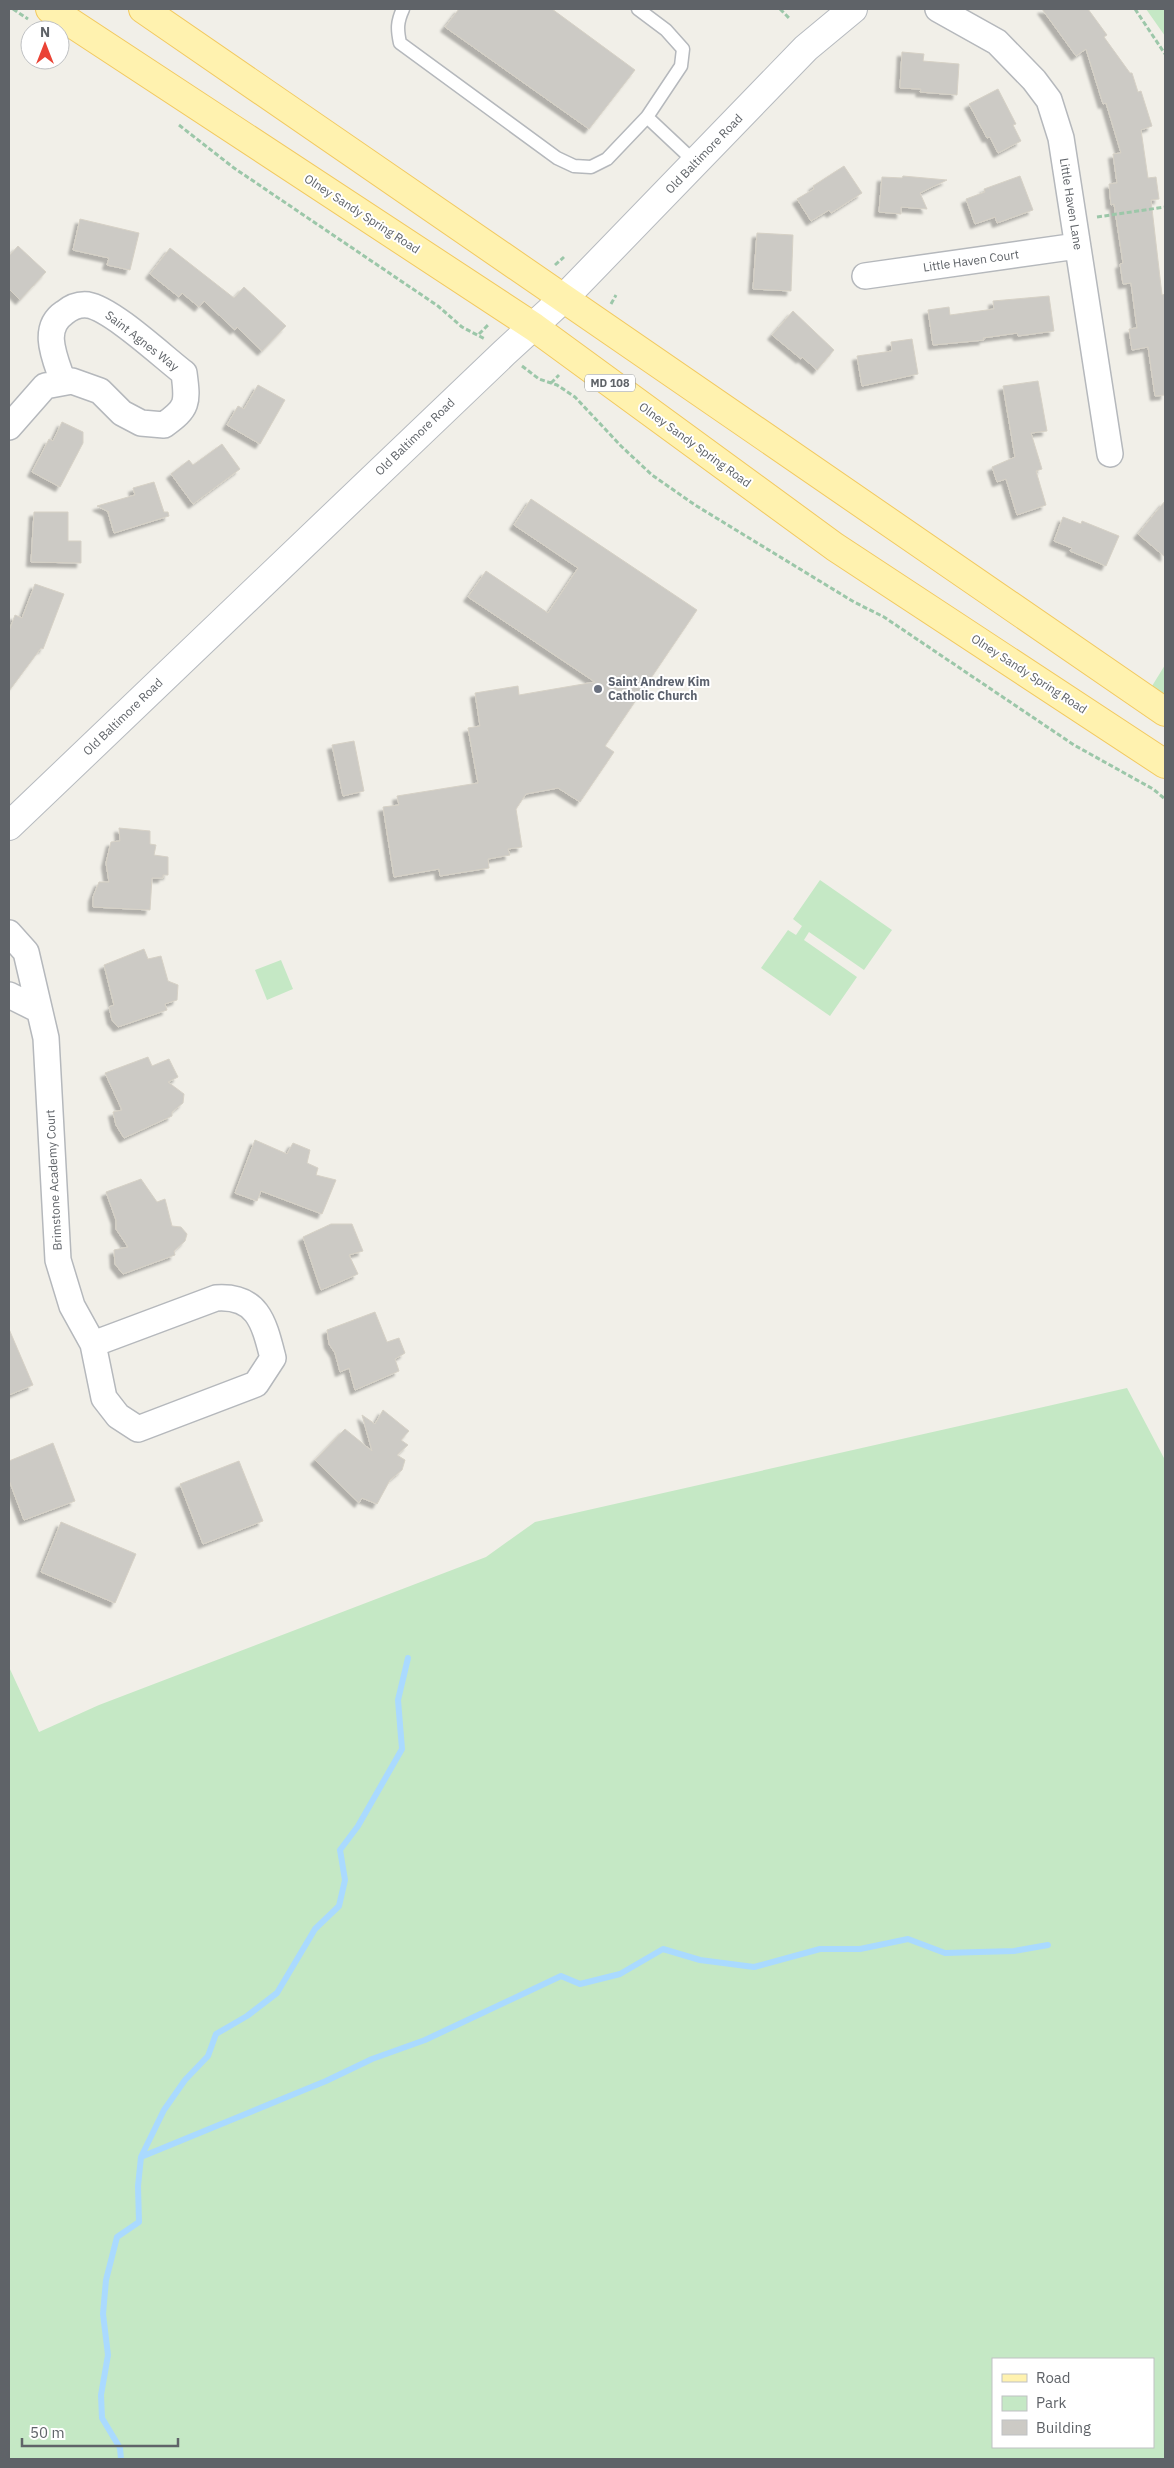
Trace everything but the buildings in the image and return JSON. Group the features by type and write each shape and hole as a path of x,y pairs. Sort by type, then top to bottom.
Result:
{"main road":[{"name":"Olney Sandy Spring Road","path":"50,9 534,327 835,547 1165,764"},
{"path":"143,9 1165,712"}],"street":[{"name":"Old Baltimore Road","path":"814,40 828,9"},
{"name":"Old Baltimore Road","path":"9,826 504,353 563,299 814,40 853,9"},
{"name":"Little Haven Lane","path":"938,9 997,42 1034,80 1049,100 1061,138 1110,454"},
{"name":"Little Haven Court","path":"865,276 1078,246"},
{"name":"Saint Agnes Way","path":"87,304 104,310 184,373 187,395 181,412 164,425 141,423 122,412 100,391 72,381 63,382 52,349 51,332 55,319 71,307 87,304"},
{"path":"9,427 45,386 63,382"},
{"name":"Brimstone Academy Court","path":"9,933 26,952 46,1038 58,1260 72,1306 93,1344 104,1398 118,1416 138,1429 256,1384 273,1358 266,1332 258,1315 244,1301 234,1297 216,1298 93,1344"},
{"path":"9,995 39,1010"}],"lane":[{"path":"404,9 398,19 397,29 400,43 557,158 574,166 591,167 607,159 647,117 681,66 683,49 666,30 638,9"},
{"path":"647,117 696,162"}],"path":[{"path":"780,9 789,18"},
{"path":"1135,9 1165,54"},
{"path":"173,120 234,168 438,306 462,327 479,334 539,379 557,385 575,397 621,446 646,469 694,505 854,602 884,617 1074,745 1153,789 1165,799"},
{"path":"1074,221 1165,207"}],"green space":[{"path":"1146,9 1165,9 1165,36"},
{"path":"1165,665 1165,712 1144,699"},
{"path":"820,880 892,930 864,970 809,932 804,940 857,977 830,1016 761,968 788,930 796,935 802,926 793,919"},
{"path":"281,960 293,989 267,1000 255,970"},
{"path":"1127,1388 1165,1460 1165,2459 9,2459 9,1667 39,1732 99,1705 486,1557 535,1522"}],"waterway":[{"path":"141,2157 164,2110 185,2080 208,2056 216,2034 247,2016 277,1993 315,1929 339,1906 345,1880 340,1850 358,1826 402,1749 398,1700 408,1658"},
{"path":"121,2459 120,2448 102,2418 101,2395 108,2355 103,2314 106,2280 117,2237 139,2222 138,2186 141,2157 326,2081 372,2059 425,2040 561,1976 580,1984 620,1974 663,1949 700,1960 754,1967 820,1949 860,1949 908,1939 945,1953 1014,1951 1048,1945"}],"place":[{"name":"Saint Andrew Kim Catholic Church","path":"598,689"}]}
